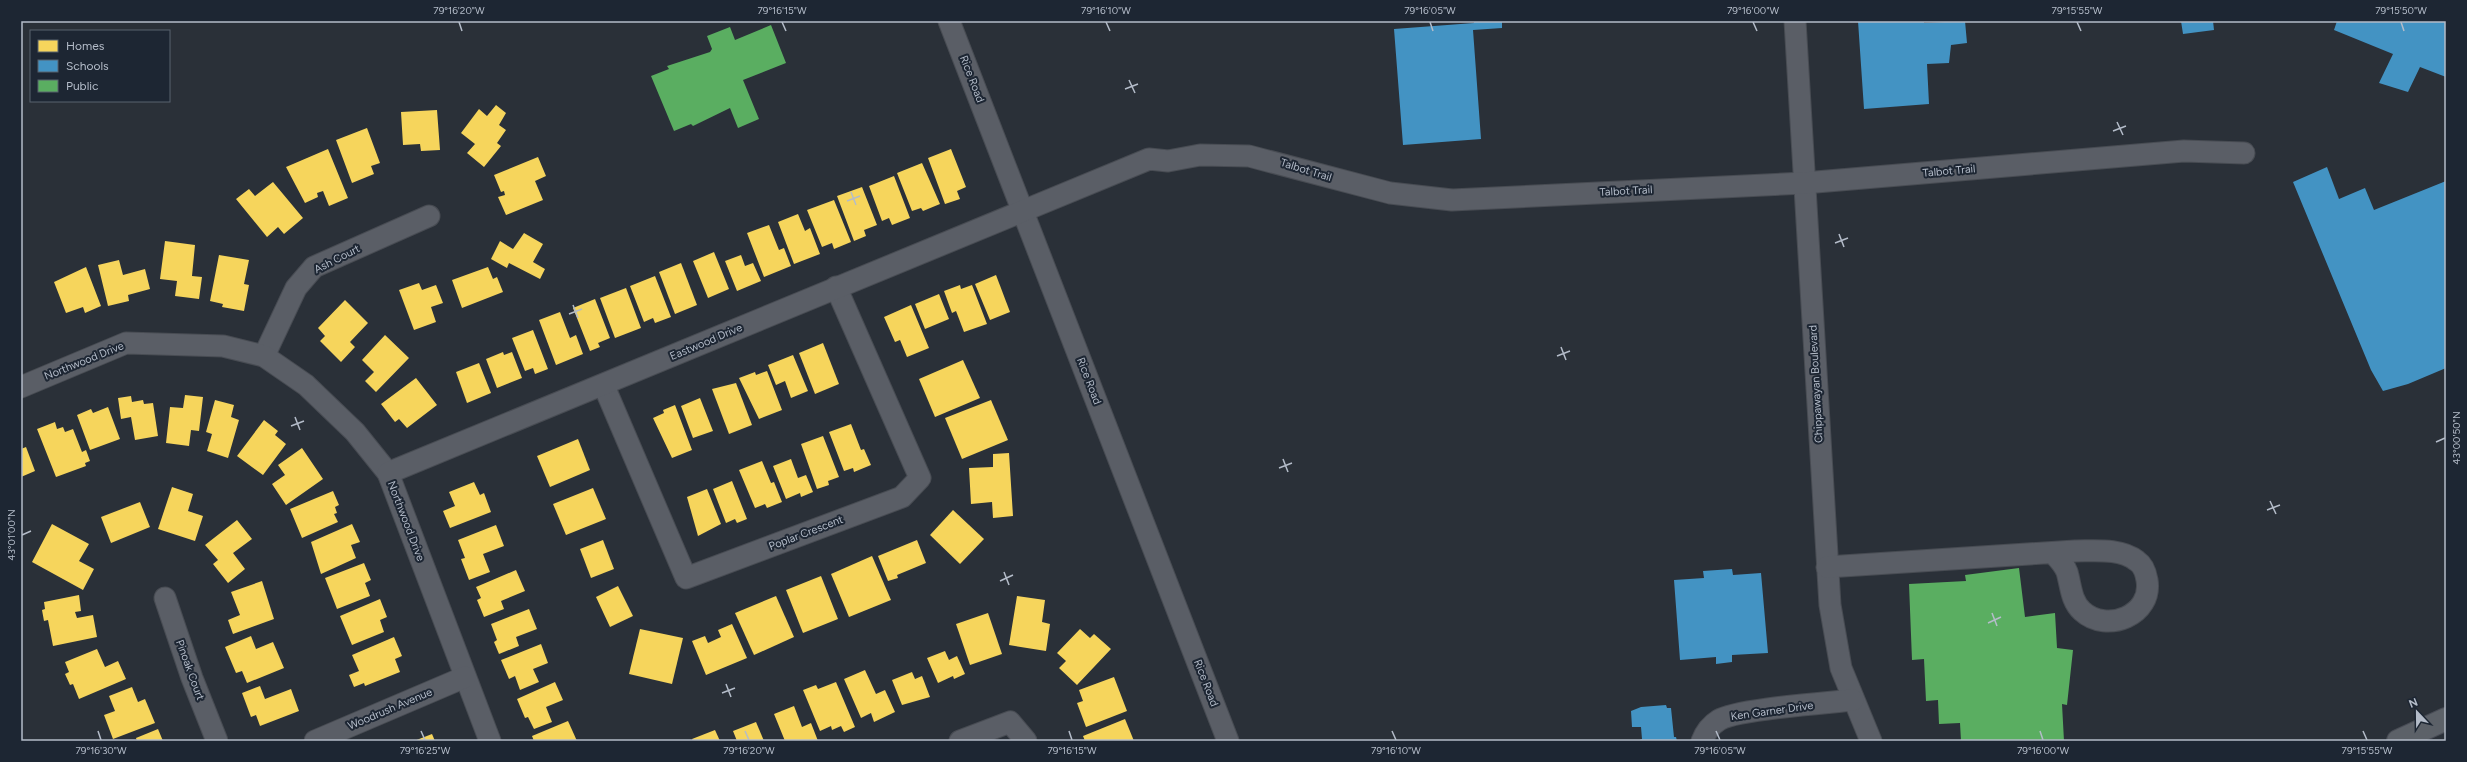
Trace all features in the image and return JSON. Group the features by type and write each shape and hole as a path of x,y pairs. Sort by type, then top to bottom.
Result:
{"main road":[{"path":"2381,741 2446,719"},
{"path":"2398,741 2425,727"}],"street":[{"name":"Rice Road","path":"949,21 1228,741"},
{"name":"Chippawayan Boulevard","path":"1795,21 1827,567 1833,635 1841,668 1871,741"},
{"name":"Talbot Trail","path":"1023,211 1149,159 1168,161 1216,154 1265,158 1383,191 1421,198 1452,200 1804,183 2184,151 2244,153"},
{"name":"Eastwood Drive","path":"388,473 604,386 836,287 1023,211"},
{"name":"Ash Court","path":"264,356 296,288 314,267 430,216"},
{"name":"Poplar Crescent","path":"604,386 686,578 902,497 920,478 836,287"},
{"name":"Northwood Drive","path":"21,387 126,343 223,346 264,356 306,385 355,432 388,473 490,741"},
{"path":"1827,567 2053,553 2102,550 2122,554 2138,561 2145,573 2148,585 2148,595 2143,605 2117,621 2104,622 2092,617 2082,611 2074,600 2067,572 2062,562 2053,553"},
{"name":"Pinoak Court","path":"165,598 192,678 217,741"},
{"name":"Woodrush Avenue","path":"315,741 465,677"},
{"name":"Ken Garner Drive","path":"1702,741 1705,733 1719,720 1745,713 1853,700"},
{"path":"960,741 1010,722 1026,741"}],"building: Homes":[{"path":"496,105 506,113 499,125 506,130 497,143 501,146 484,167 467,153 475,144 461,133 479,109 487,116"},
{"path":"437,110 440,150 421,151 420,144 403,145 401,112"},
{"path":"367,128 380,163 371,166 374,174 352,183 336,140"},
{"path":"328,149 348,198 329,206 323,191 317,193 318,197 305,203 286,167"},
{"path":"951,149 966,187 957,191 960,199 945,204 928,158"},
{"path":"538,157 546,176 535,181 543,200 506,215 498,197 505,195 504,191 501,192 494,175"},
{"path":"922,163 940,204 923,211 921,208 912,211 897,173"},
{"path":"894,176 910,218 892,225 889,218 882,221 869,186"},
{"path":"273,182 303,218 284,234 278,227 267,237 236,199 249,189 255,196"},
{"path":"862,187 877,225 864,230 866,236 854,241 837,196"},
{"path":"834,200 851,242 834,249 832,243 822,247 807,210"},
{"path":"798,214 805,231 810,228 820,254 794,264 778,222"},
{"path":"769,225 779,250 784,248 791,266 764,277 747,233"},
{"path":"524,233 543,244 533,262 545,269 540,279 509,263 507,268 491,259 500,241 513,249"},
{"path":"165,241 195,245 192,276 202,277 199,299 175,296 177,281 160,279"},
{"path":"714,252 729,289 708,298 693,261"},
{"path":"219,255 249,260 244,284 249,285 244,311 222,307 223,304 210,301"},
{"path":"741,255 745,266 753,263 761,281 737,291 725,261"},
{"path":"119,260 123,275 145,269 150,289 128,295 129,301 108,306 98,265"},
{"path":"681,263 697,305 675,314 659,272"},
{"path":"86,267 101,306 85,313 83,307 66,313 54,282"},
{"path":"488,267 493,279 497,277 503,292 462,308 452,280"},
{"path":"996,275 1010,312 990,320 975,284"},
{"path":"655,276 671,317 655,323 653,318 644,322 630,286"},
{"path":"419,283 422,290 436,285 443,303 431,307 436,322 414,330 399,290"},
{"path":"960,285 961,289 972,285 987,324 964,332 956,311 952,313 944,291"},
{"path":"626,288 641,328 615,338 600,298"},
{"path":"939,294 949,319 925,329 915,304"},
{"path":"595,299 610,338 598,343 600,347 590,351 573,308"},
{"path":"345,300 368,323 350,342 355,347 341,362 320,341 325,336 318,328"},
{"path":"911,305 929,348 907,357 900,340 895,342 884,317"},
{"path":"560,312 570,338 576,335 583,354 556,365 539,320"},
{"path":"533,330 548,369 535,374 533,368 525,371 512,338"},
{"path":"385,335 409,358 376,392 365,381 374,372 362,360"},
{"path":"823,343 839,384 815,394 799,353"},
{"path":"503,352 504,355 512,352 522,378 497,388 486,359"},
{"path":"793,355 808,391 791,398 785,381 776,385 768,365"},
{"path":"963,360 980,398 935,417 919,379"},
{"path":"479,363 491,393 467,403 456,372"},
{"path":"767,371 782,410 759,419 739,378 755,372 756,375"},
{"path":"416,378 437,405 407,428 399,419 395,422 381,404"},
{"path":"736,383 752,425 729,434 712,389"},
{"path":"185,395 203,397 199,431 191,430 189,446 166,443 170,407 183,408"},
{"path":"131,396 132,402 143,400 144,404 153,403 158,436 135,440 131,417 121,419 118,398"},
{"path":"700,398 713,431 693,438 681,406"},
{"path":"215,400 234,405 231,417 239,420 228,458 207,451 212,434 206,432"},
{"path":"991,400 1008,440 962,459 945,418"},
{"path":"675,405 692,450 672,458 653,418 664,413 663,410"},
{"path":"108,407 120,439 90,450 77,415 91,409 93,413"},
{"path":"264,420 278,431 275,435 286,444 263,475 237,456"},
{"path":"55,422 57,429 63,427 65,432 73,429 82,452 86,450 90,461 85,463 86,466 56,477 37,429"},
{"path":"851,424 861,450 864,449 871,465 854,472 853,468 844,471 829,432"},
{"path":"823,436 839,477 828,481 829,485 817,489 801,444"},
{"path":"578,439 590,470 550,487 537,456"},
{"path":"26,447 35,471 21,477 21,449"},
{"path":"302,448 323,479 286,505 272,484 285,475 278,465"},
{"path":"1009,453 1013,516 993,518 992,502 971,504 969,468 993,467 993,454"},
{"path":"791,459 798,478 806,475 813,492 801,497 800,493 786,499 773,466"},
{"path":"762,461 771,483 774,482 782,502 767,508 765,504 755,508 739,470"},
{"path":"732,481 747,519 737,523 735,519 726,523 713,489"},
{"path":"474,482 480,495 484,493 491,512 450,528 443,511 455,506 449,492"},
{"path":"172,487 193,494 188,511 203,516 195,541 158,529"},
{"path":"593,488 606,519 566,535 553,504"},
{"path":"707,489 721,524 698,536 687,497"},
{"path":"333,491 339,505 335,507 337,513 334,514 338,522 302,538 290,509"},
{"path":"140,502 150,527 111,543 101,517"},
{"path":"953,510 984,539 960,564 930,535"},
{"path":"237,520 252,539 233,553 245,569 228,583 213,564 218,560 205,545"},
{"path":"52,524 89,544 79,561 94,569 83,590 32,562"},
{"path":"352,524 360,542 351,545 356,558 321,574 311,542"},
{"path":"496,525 504,546 483,554 490,572 469,580 461,559 465,558 458,540"},
{"path":"603,540 614,569 591,578 580,549"},
{"path":"917,540 926,563 897,575 898,578 888,581 878,556"},
{"path":"872,556 891,600 849,617 831,574"},
{"path":"364,563 371,580 365,583 370,596 337,609 325,578"},
{"path":"516,570 525,591 501,601 504,609 484,617 477,600 481,598 476,587"},
{"path":"821,576 838,619 803,633 786,590"},
{"path":"262,581 274,619 233,634 228,620 240,615 231,592"},
{"path":"618,586 633,616 610,627 596,597"},
{"path":"79,595 81,611 75,612 77,618 93,615 97,637 53,646 48,620 44,621 42,610 45,609 44,602"},
{"path":"776,596 794,637 754,655 735,613"},
{"path":"1017,596 1045,600 1042,622 1050,624 1046,651 1009,645"},
{"path":"380,599 387,617 380,620 384,632 352,645 340,616"},
{"path":"529,609 537,629 516,637 519,646 499,654 494,642 497,640 491,624"},
{"path":"988,613 1002,654 970,665 956,624"},
{"path":"732,624 747,658 706,675 692,641 705,636 708,643 721,637 718,630"},
{"path":"640,629 683,638 672,684 629,674"},
{"path":"1080,629 1090,638 1094,634 1111,649 1077,685 1059,668 1066,661 1057,653"},
{"path":"251,636 256,649 273,642 284,668 247,683 242,671 236,673 225,647"},
{"path":"394,637 402,656 395,659 400,672 365,686 364,683 354,687 349,675 359,671 352,655"},
{"path":"541,644 548,663 533,669 539,682 520,690 515,676 509,679 501,660"},
{"path":"97,649 105,667 118,661 126,679 79,699 73,684 70,685 65,674 69,672 65,662"},
{"path":"945,651 949,660 957,656 965,674 954,679 953,676 938,683 927,658"},
{"path":"865,670 876,694 885,690 895,712 874,722 871,713 861,718 844,679"},
{"path":"912,672 915,679 922,676 930,697 902,705 892,680"},
{"path":"1114,677 1127,711 1086,727 1077,703 1083,701 1079,690"},
{"path":"555,682 563,700 546,707 552,722 534,729 528,717 525,718 517,699"},
{"path":"836,682 855,727 844,732 841,726 832,730 831,726 820,731 803,690 816,685 818,689"},
{"path":"260,686 265,699 291,689 299,711 260,726 256,715 251,717 242,693"},
{"path":"132,687 138,702 145,699 155,723 113,739 104,715 115,711 109,696"},
{"path":"794,706 802,727 811,723 818,741 785,741 774,714"},
{"path":"1125,719 1134,741 1085,741 1083,736"},
{"path":"568,721 577,741 534,741 532,736"},
{"path":"756,722 764,741 737,741 733,731"},
{"path":"158,729 163,741 137,741 136,738"},
{"path":"715,730 720,741 693,741 692,739"},
{"path":"432,734 435,741 414,741"}],"building: Schools":[{"path":"1474,21 1502,21 1502,28 1473,30 1481,139 1403,145 1394,29 1474,23"},
{"path":"1858,21 1924,21 1924,23 1965,21 1967,43 1951,45 1949,63 1927,64 1929,104 1864,109"},
{"path":"2181,21 2213,21 2214,30 2183,34"},
{"path":"2337,21 2446,21 2446,77 2420,67 2408,92 2379,83 2393,54 2334,30"},
{"path":"2327,167 2339,199 2365,188 2374,210 2446,181 2446,368 2408,384 2383,391 2371,370 2293,182"},
{"path":"1732,569 1733,575 1761,573 1768,653 1732,655 1732,662 1716,664 1716,657 1680,660 1674,580 1704,578 1703,571"},
{"path":"1666,705 1667,708 1671,708 1674,737 1676,737 1677,741 1637,741 1642,739 1641,727 1632,727 1631,711 1641,707"}],"building: Public":[{"path":"771,25 786,63 743,80 759,119 738,128 730,108 693,126 691,124 674,131 651,76 669,69 667,66 710,52 712,49 707,36 730,27 735,40"},
{"path":"2019,568 2025,617 2055,613 2057,648 2073,650 2067,705 2062,704 2064,741 1961,741 1960,723 1939,724 1938,700 1926,701 1924,659 1912,660 1909,584 1966,581 1965,575"}]}
